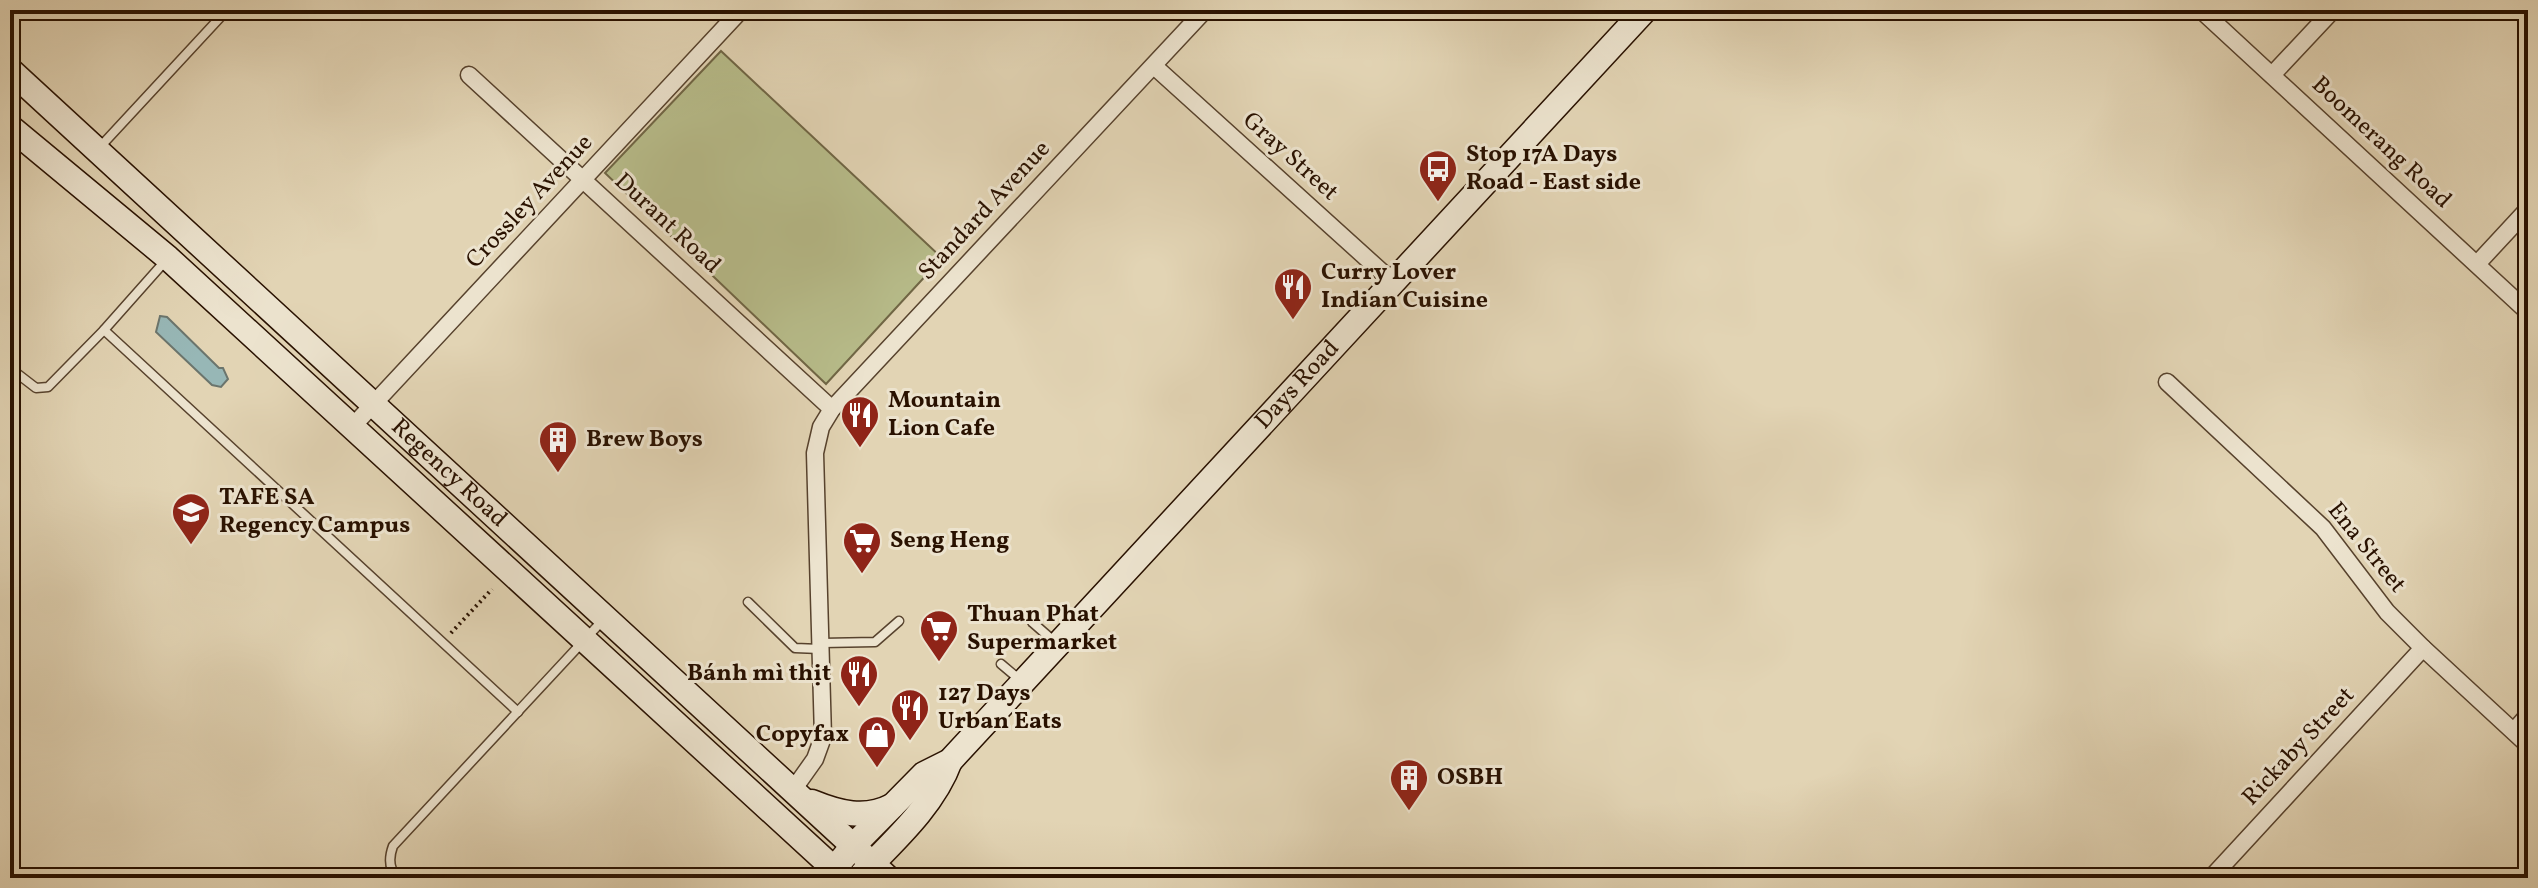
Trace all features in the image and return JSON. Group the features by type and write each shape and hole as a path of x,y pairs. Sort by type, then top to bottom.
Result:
{"main road":[{"name":"Days Road","path":"839,873 853,846 924,774 950,761 1645,10"},
{"name":"Regency Road","path":"10,70 798,794 853,846 873,873"},
{"name":"Regency Road","path":"10,127 168,258 839,873"},
{"name":"Days Road","path":"873,873 942,784 950,761"},
{"path":"798,794 843,814 879,812 896,803"}],"street":[{"name":"Crossley Avenue","path":"353,426 741,10"},
{"name":"Standard Avenue","path":"822,646 815,453 821,427 832,409 1205,10"},
{"name":"Boomerang Road","path":"2201,10 2528,312"},
{"path":"2272,75 2333,10"},
{"name":"Gray Street","path":"1154,66 1394,283"},
{"name":"Durant Road","path":"469,75 832,409"},
{"path":"2477,264 2528,209"},
{"name":"Ena Street","path":"2167,382 2323,528 2387,612 2528,745"},
{"path":"798,794 823,737 822,646"},
{"name":"Rickaby Street","path":"2211,878 2423,648"},
{"path":"2514,731 2528,715"}],"lane":[{"path":"97,150 227,10"},
{"path":"10,368 36,388 48,387 168,258"},
{"path":"104,330 518,712"},
{"path":"748,602 795,648 875,642 899,621"},
{"path":"398,878 389,858 393,846 605,617"},
{"path":"1032,622 1058,645"},
{"path":"1001,664 1023,683"}],"path":[{"path":"451,633 492,589"}],"green space":[{"path":"721,51 942,258 826,384 605,173"}],"water":[{"path":"160,316 167,317 219,368 223,368 228,379 221,387 212,385 156,332"}],"place":[{"name":"Stop 17A Days Road - East side","path":"1438,203"},
{"name":"Curry Lover Indian Cuisine","path":"1293,321"},
{"name":"Mountain Lion Cafe","path":"860,449"},
{"name":"Brew Boys","path":"558,474"},
{"name":"TAFE SA Regency Campus","path":"191,546"},
{"name":"Seng Heng","path":"862,575"},
{"name":"Thuan Phat Supermarket","path":"939,663"},
{"name":"Bánh mì thịt","path":"859,708"},
{"name":"127 Days Urban Eats","path":"910,742"},
{"name":"Copyfax","path":"877,769"},
{"name":"OSBH","path":"1409,812"}]}
